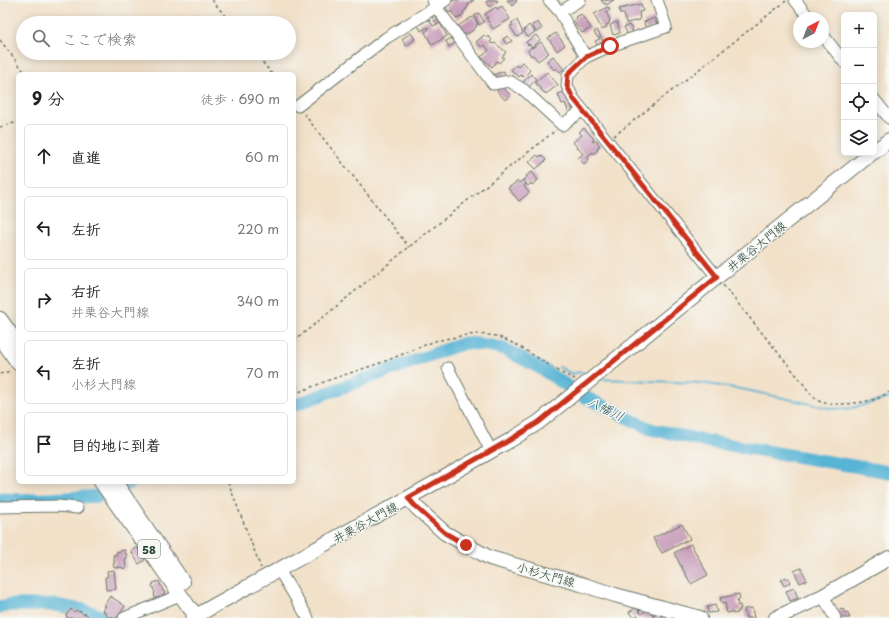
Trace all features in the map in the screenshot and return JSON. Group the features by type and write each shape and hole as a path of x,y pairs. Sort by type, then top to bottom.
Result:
{"main road":[{"name":"井栗谷大門線","path":"877,149 889,140"},
{"name":"井栗谷大門線","path":"201,616 215,605 408,498 539,422 868,156"},
{"path":"0,319 16,341"},
{"path":"0,337 14,367"},
{"name":"58","path":"103,484 180,595 189,607 201,616"},
{"name":"58","path":"115,484 201,616"},
{"name":"小杉大門線","path":"408,498 445,533 490,558 615,595 700,618"},
{"path":"776,618 823,596 889,558"}],"street":[{"path":"298,106 386,38 434,4 446,0"},
{"path":"549,0 560,12 586,57"},
{"path":"560,12 580,0"},
{"path":"657,0 666,27 610,46 586,57 568,74 567,86 573,98 717,277"},
{"path":"795,0 804,12"},
{"path":"434,4 493,84 508,81 524,90 562,125 583,110"},
{"path":"829,43 841,58"},
{"path":"877,103 889,118"},
{"path":"448,368 491,451"},
{"path":"0,507 58,506 77,508"},
{"path":"279,570 308,618"},
{"path":"124,618 180,595"},
{"path":"823,596 835,618"}],"path":[{"path":"212,0 225,16"},
{"path":"608,140 787,0"},
{"path":"0,40 24,72"},
{"path":"261,60 270,72"},
{"path":"298,106 409,247"},
{"path":"0,128 16,123"},
{"path":"296,339 562,125"},
{"path":"717,277 813,397 820,403 852,404 876,399 889,392"},
{"path":"296,393 329,380 383,362 435,341 477,334 497,336 517,345 565,375 585,384"},
{"path":"0,374 14,367"},
{"path":"296,385 299,392"},
{"path":"229,484 265,578"}],"building":[{"path":"454,0 474,0 468,4 469,6 463,12 464,14 457,19 451,11 449,13 446,7"},
{"path":"489,0 498,1 490,7 486,2"},
{"path":"507,0 516,0 517,1 512,6"},
{"path":"601,0 614,0 606,5"},
{"path":"641,4 643,11 639,12 640,20 626,23 624,14 620,14 619,9"},
{"path":"502,6 510,19 493,29 485,14 496,7 497,9"},
{"path":"608,7 610,10 606,12 610,22 606,25 607,27 602,30 594,14"},
{"path":"479,13 484,22 479,25 474,16"},
{"path":"437,14 440,19 435,22 432,17"},
{"path":"581,14 591,28 582,33 573,21"},
{"path":"472,17 478,24 476,25 477,26 475,29 463,35 458,26"},
{"path":"655,18 657,26 646,30 644,22"},
{"path":"429,19 433,26 440,23 447,36 432,45 425,32 429,29 428,27 421,31 418,25"},
{"path":"517,20 523,33 517,37 510,26 513,25 511,23"},
{"path":"538,22 542,29 536,32 532,25"},
{"path":"617,22 620,33 613,35 610,25"},
{"path":"529,25 535,32 528,37 524,30"},
{"path":"629,25 633,33 628,35 624,27"},
{"path":"597,30 604,43 598,46 595,41 600,39 594,32"},
{"path":"411,33 415,39 406,46 402,39"},
{"path":"556,33 565,45 557,51 548,38"},
{"path":"484,35 487,38 488,36 492,40 490,42 492,44 495,43 506,52 502,57 504,58 499,63 497,61 492,67 481,57 489,50 484,45 482,47 476,42"},
{"path":"536,35 540,40 532,47 529,44 528,45 526,42"},
{"path":"508,36 512,41 506,44 503,39"},
{"path":"454,37 457,42 449,47 446,41"},
{"path":"541,42 549,53 538,61 533,55 531,56 528,51 531,47 532,48"},
{"path":"553,56 564,69 560,72 556,68 554,70 547,61"},
{"path":"522,62 530,70 523,77 521,75 519,77 511,70 516,65 518,67"},
{"path":"504,71 506,78 495,81 493,75"},
{"path":"547,72 558,85 546,94 535,82"},
{"path":"531,74 536,79 529,87 523,82"},
{"path":"502,86 510,95 505,100 497,91"},
{"path":"566,91 573,111 569,113 565,103 562,104 558,94"},
{"path":"584,128 594,139 592,141 593,142 596,140 600,146 597,149 598,150 593,154 592,152 587,157 589,159 584,164 578,158 583,154 573,142 582,135 579,132"},
{"path":"537,155 539,157 541,155 546,160 536,169 529,162"},
{"path":"532,172 538,180 532,185 531,183 528,186 523,180"},
{"path":"523,180 526,185 524,186 529,193 519,201 508,188 518,181 519,183"},
{"path":"682,524 690,539 662,553 653,538"},
{"path":"691,544 708,575 691,584 674,553"},
{"path":"137,547 145,560 139,564 131,551"},
{"path":"125,550 127,558 125,559 126,568 114,568 113,563 115,563 113,555 117,554 116,552"},
{"path":"801,568 807,580 800,583 794,571"},
{"path":"114,570 116,589 106,590 105,577 108,577 107,571"},
{"path":"786,577 787,579 789,578 790,583 784,586 781,580"},
{"path":"159,581 165,593 165,597 156,601 152,585 154,584 153,583"},
{"path":"794,588 798,598 790,601 786,591"},
{"path":"739,594 740,599 737,600 738,606 740,605 740,611 733,614 732,612 727,613 725,603 722,604 720,598"},
{"path":"110,596 125,606 117,618 112,616 110,618 103,611 106,606 104,606"},
{"path":"715,605 717,612 708,613 707,607"},
{"path":"637,607 641,614 648,609 654,618 638,618 638,615 633,618 629,612"},
{"path":"752,608 754,618 746,618 744,609"},
{"path":"71,609 74,612 76,610 79,612 80,611 84,615 85,613 89,617 67,618 66,615"},
{"path":"843,609 845,613 847,612 850,618 840,618 836,611"},
{"path":"659,612 663,618 655,618 653,615"}],"waterway":[{"name":"八幡川","path":"296,404 464,343 477,344 504,349 540,368 583,396 650,429 706,441 889,472"},
{"path":"559,367 572,374 580,372 590,375"},
{"path":"601,379 701,383 746,390 834,409 852,408 889,398"},
{"name":"八幡川","path":"0,499 29,500 99,496 128,484"},
{"path":"0,607 12,605 55,605 83,610 107,618"}],"route":[{"path":"466,545 445,533 408,498 539,422 717,277 573,98 567,86 568,74 586,57 610,46"}]}
